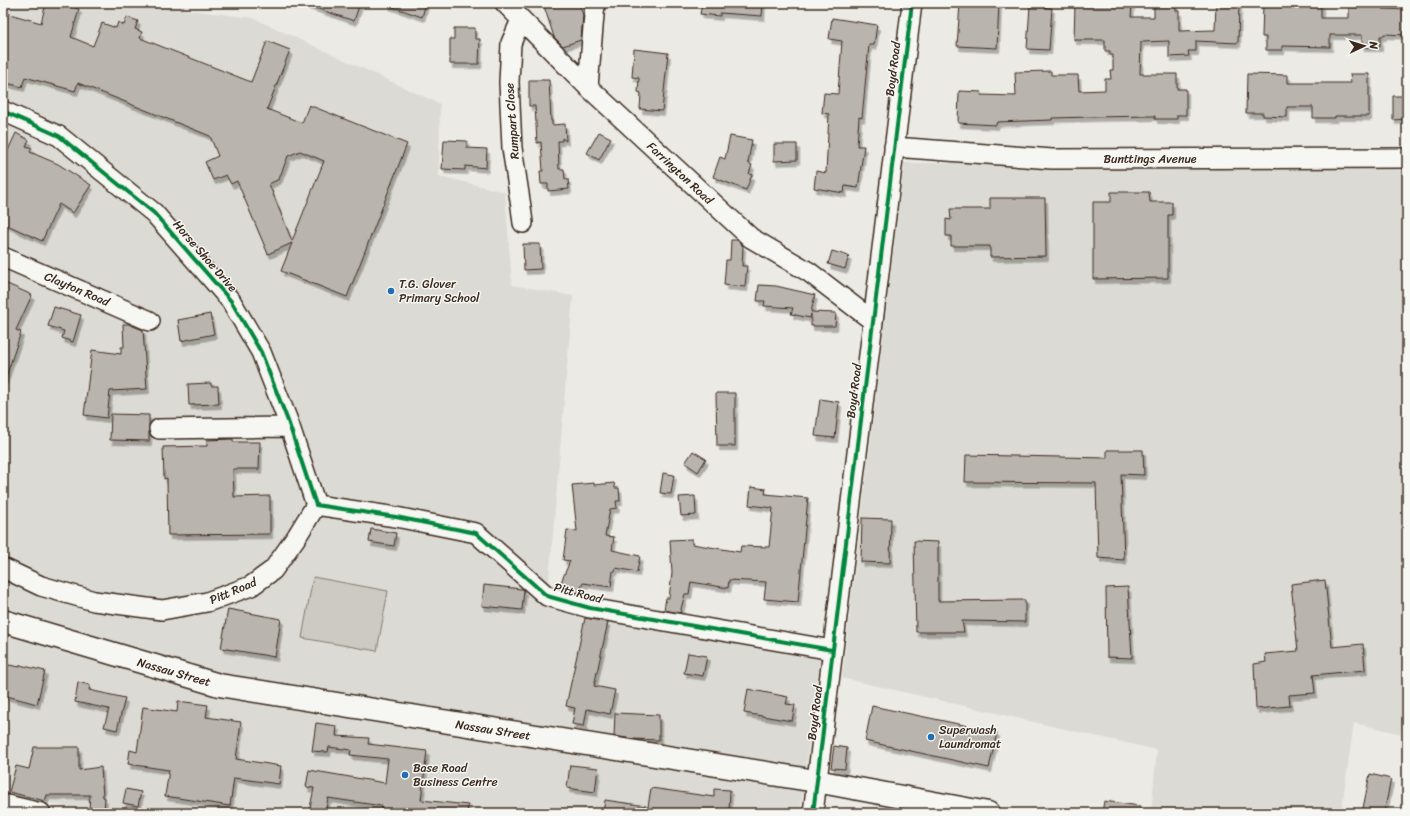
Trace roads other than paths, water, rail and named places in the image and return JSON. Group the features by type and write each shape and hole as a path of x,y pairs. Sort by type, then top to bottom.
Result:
{"main road":[{"name":"Nassau Street","path":"3,622 219,685 816,781 988,813"}],"street":[{"name":"Farrington Road","path":"505,3 588,87 751,238 809,272 873,321"},
{"path":"588,87 595,3"},
{"name":"Boyd Road","path":"813,813 912,3"},
{"name":"Rumpart Close","path":"521,20 512,43 509,82 512,148 523,223"},
{"name":"Horse Shoe Drive","path":"3,111 59,136 154,213 231,301 261,352 316,505"},
{"name":"Bunttings Avenue","path":"894,147 1052,160 1407,158"},
{"name":"Clayton Road","path":"3,257 150,321"},
{"path":"158,429 289,427"},
{"name":"Pitt Road","path":"3,568 41,586 94,601 162,610 207,602 251,586 273,570 297,536 316,505 396,517 476,533 547,596 590,608 832,650"},
{"path":"3,804 41,813"}],"place":[{"name":"T.G. Glover Primary School","path":"391,291"},
{"name":"Superwash Laundromat","path":"931,737"},
{"name":"Base Road Business Centre","path":"405,775"}]}
